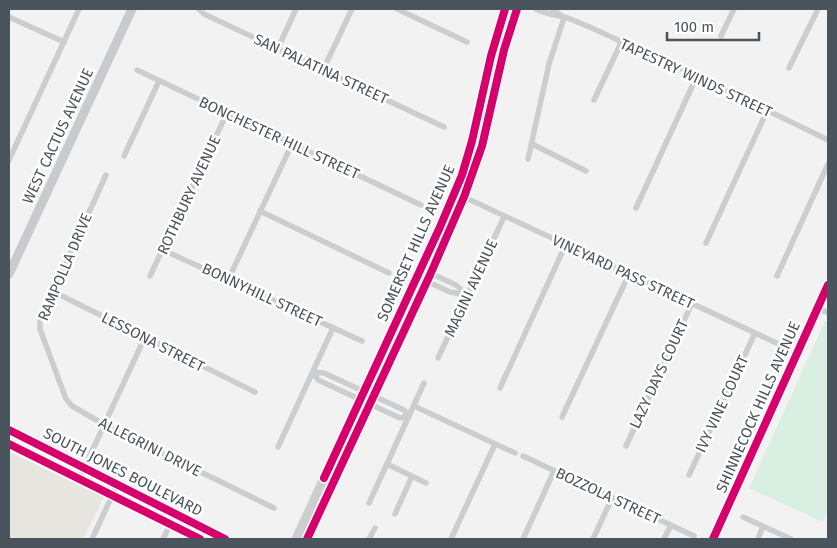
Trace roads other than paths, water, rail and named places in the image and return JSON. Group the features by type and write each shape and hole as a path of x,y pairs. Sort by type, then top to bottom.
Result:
{"main road":[{"name":"WEST CACTUS AVENUE","path":"10,269 132,9"},
{"name":"SOMERSET HILLS AVENUE","path":"296,539 419,273 462,175 475,128 491,56 505,9"},
{"name":"SOMERSET HILLS AVENUE","path":"307,539 464,198 482,146 504,50 517,9"},
{"name":"SHINNECOCK HILLS AVENUE","path":"712,539 828,285"},
{"name":"SOUTH JONES BOULEVARD","path":"9,430 225,539"},
{"name":"SOUTH JONES BOULEVARD","path":"9,444 200,539"}],"street":[{"path":"9,160 79,9"},
{"path":"278,48 296,9"},
{"path":"323,70 352,9"},
{"path":"397,9 467,42"},
{"name":"TAPESTRY WINDS STREET","path":"536,9 546,14 572,20 666,61 828,140"},
{"name":"TAPESTRY WINDS STREET","path":"552,9 564,18"},
{"path":"721,36 734,9"},
{"path":"789,68 818,9"},
{"name":"SAN PALATINA STREET","path":"199,10 444,127"},
{"path":"9,17 64,42"},
{"path":"528,159 549,64 564,18"},
{"path":"594,100 621,43"},
{"name":"BONCHESTER HILL STREET","path":"137,70 421,205"},
{"path":"636,208 697,76"},
{"path":"124,156 159,81"},
{"path":"706,242 767,111"},
{"name":"ROTHBURY AVENUE","path":"150,276 227,113"},
{"path":"228,280 292,144"},
{"path":"532,144 586,171"},
{"path":"777,276 828,164"},
{"name":"RAMPOLLA DRIVE","path":"51,361 39,324 41,316 106,175"},
{"name":"VINEYARD PASS STREET","path":"464,198 783,346"},
{"path":"260,211 388,272"},
{"name":"MAGINI AVENUE","path":"438,358 504,217"},
{"path":"500,388 565,246"},
{"name":"BONNYHILL STREET","path":"163,250 362,342"},
{"path":"419,273 456,285 467,296"},
{"path":"419,273 429,277 450,292 467,296"},
{"path":"562,417 629,274"},
{"name":"LESSONA STREET","path":"52,291 254,392"},
{"name":"LAZY DAYS COURT","path":"626,446 692,303"},
{"path":"818,308 828,313"},
{"path":"278,447 333,328"},
{"name":"IVY VINE COURT","path":"689,475 755,333"},
{"path":"79,479 144,338"},
{"name":"ALLEGRINI DRIVE","path":"51,361 69,404 105,425 274,508"},
{"path":"313,372 318,380 371,400 400,418 409,416"},
{"path":"313,372 324,372 362,396"},
{"path":"369,503 424,383"},
{"path":"414,406 515,453"},
{"path":"452,539 495,444"},
{"name":"BOZZOLA STREET","path":"523,456 694,536"},
{"path":"387,464 426,482"},
{"path":"523,539 554,471"},
{"path":"395,514 412,476"},
{"path":"92,539 117,485"},
{"path":"593,539 612,498"},
{"path":"743,517 791,539"},
{"path":"163,539 170,525"},
{"path":"664,539 671,525"},
{"path":"758,539 763,526"},
{"path":"369,539 375,528"}]}
